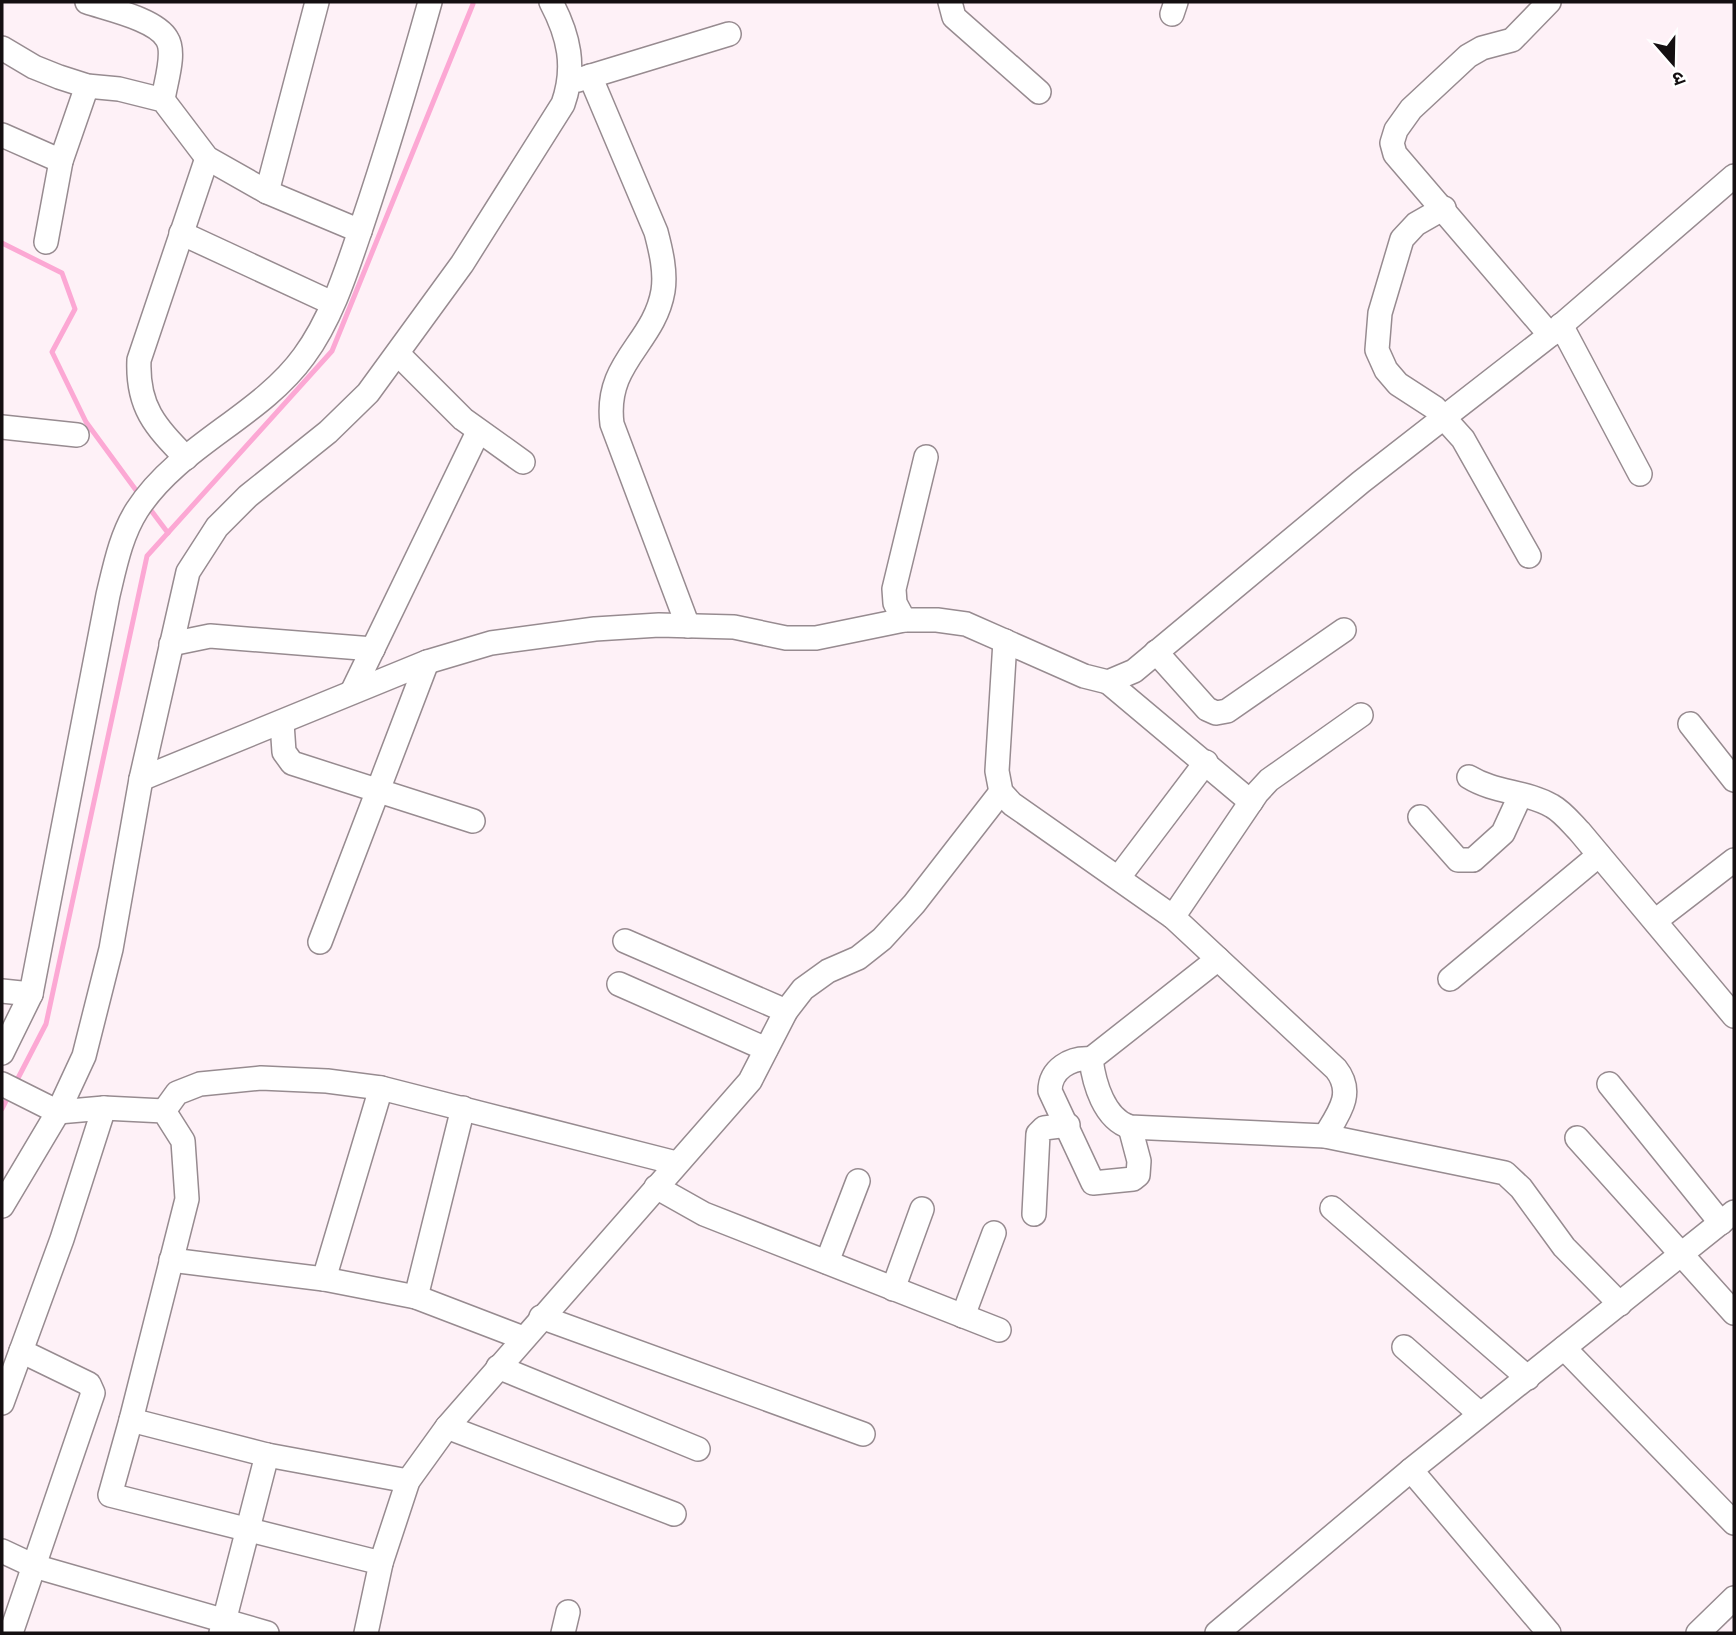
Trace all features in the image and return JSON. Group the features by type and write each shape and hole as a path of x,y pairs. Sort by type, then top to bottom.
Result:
{"street":[{"path":"87,2 135,9 168,40 170,53 163,100"},
{"path":"267,192 317,2"},
{"path":"2,1053 31,994 108,595 122,541 137,509 153,491 186,458 284,380 319,333 360,231 394,132 430,2"},
{"path":"551,2 563,24 581,79 656,232 662,254 663,290 655,315 622,367 609,401 612,424 688,626"},
{"path":"950,2 954,17 1039,92"},
{"path":"1549,2 1512,40 1482,48 1468,56 1411,109 1396,130 1392,143 1395,154 1556,330 1640,474"},
{"path":"2,1206 83,1056 111,949 141,779 188,572 217,527 248,496 328,432 368,393 462,264 581,79 729,34"},
{"path":"2,48 34,67 87,86 119,89 163,100 207,158 267,192 360,231"},
{"path":"46,243 61,161 87,86"},
{"path":"2,135 61,161"},
{"path":"186,458 160,432 143,403 138,386 139,360 207,158"},
{"path":"1108,682 1133,671 1445,416 1556,330 1734,176"},
{"path":"1444,208 1416,224 1402,239 1380,313 1377,350 1386,370 1398,384 1445,416 1492,486 1529,556"},
{"path":"181,233 332,303"},
{"path":"398,354 478,432 523,462"},
{"path":"2,427 78,435"},
{"path":"352,692 478,432"},
{"path":"904,620 895,603 894,589 926,457"},
{"path":"141,779 427,662 491,643 595,629 688,626 734,627 786,638 816,638 904,620 966,624 1084,676 1108,682 1251,802"},
{"path":"1156,652 1207,709 1216,713 1227,711 1343,630"},
{"path":"171,644 210,636 373,649"},
{"path":"1005,641 997,771 1001,792 1012,804 1119,877 1176,920 1343,1078 1347,1091 1343,1104 1325,1136"},
{"path":"320,942 427,662"},
{"path":"1176,920 1251,802 1269,780 1361,715"},
{"path":"282,723 284,752 292,763 473,821"},
{"path":"1690,724 1734,780"},
{"path":"1119,877 1206,762"},
{"path":"1469,777 1482,785 1554,807 1599,855 1734,1016"},
{"path":"366,1633 381,1563 408,1481 447,1427 750,1081 786,1011 803,989 828,971 858,958 882,939 914,904 1001,792"},
{"path":"1420,817 1458,860 1474,860 1503,833 1520,796"},
{"path":"1450,979 1599,855"},
{"path":"1655,921 1734,860"},
{"path":"625,941 786,1011"},
{"path":"1130,1127 1139,1161 1138,1175 1133,1180 1101,1185 1093,1183 1050,1091 1050,1080 1056,1070 1073,1060 1091,1059 1218,958"},
{"path":"618,984 766,1049"},
{"path":"2,991 31,994"},
{"path":"1091,1059 1098,1085 1112,1117 1130,1127 1325,1136 1505,1173 1521,1188 1564,1247 1620,1304"},
{"path":"164,1111 177,1093 200,1084 237,1080 327,1081 381,1088 677,1163"},
{"path":"2,1084 54,1110 104,1108 164,1111"},
{"path":"1217,1633 1411,1470 1728,1218 1609,1084"},
{"path":"324,1279 381,1088"},
{"path":"2,1403 104,1108"},
{"path":"416,1297 463,1108"},
{"path":"164,1111 183,1141 187,1199 110,1495 381,1563"},
{"path":"1034,1214 1038,1134 1044,1128 1068,1125"},
{"path":"1577,1139 1734,1312"},
{"path":"827,1262 858,1181"},
{"path":"656,1187 705,1214 999,1330"},
{"path":"1332,1208 1528,1378"},
{"path":"893,1289 922,1209"},
{"path":"963,1316 994,1233"},
{"path":"171,1260 324,1279 416,1297 523,1338"},
{"path":"541,1317 863,1434"},
{"path":"1404,1347 1480,1414"},
{"path":"1564,1348 1734,1523"},
{"path":"11,1633 93,1393 89,1384 21,1351"},
{"path":"498,1367 698,1449"},
{"path":"131,1420 267,1455 408,1481"},
{"path":"447,1427 674,1514"},
{"path":"223,1628 267,1455"},
{"path":"1411,1470 1549,1633"},
{"path":"2,1551 34,1566 223,1628 267,1633"},
{"path":"1698,1633 1734,1598"}],"waterway":[{"path":"15,1084 46,1024 147,556 332,351 473,4"},
{"path":"2,243 62,273 75,309 52,352 86,422 141,497"},
{"path":"147,505 168,533"},
{"path":"2,1109 10,1093"}]}
